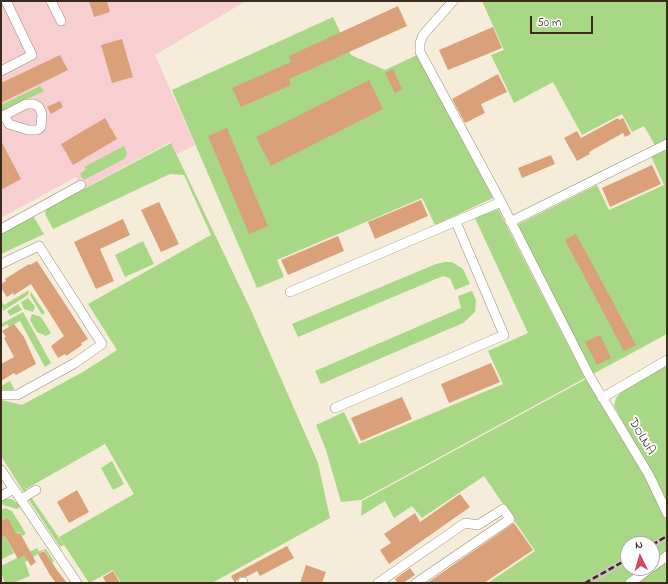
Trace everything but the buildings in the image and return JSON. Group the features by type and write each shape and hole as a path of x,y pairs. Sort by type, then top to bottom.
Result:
{"street":[{"path":"1,71 32,55 6,1"},
{"path":"51,1 61,22"},
{"name":"DOLNA","path":"453,1 423,35 420,44 420,52 501,202 602,398 649,475 667,513"},
{"path":"510,222 667,144"},
{"path":"2,225 80,185"},
{"path":"290,292 501,202"},
{"path":"335,408 504,335 456,222"},
{"path":"1,264 39,246 102,344 75,363 17,396 1,395"},
{"path":"602,398 667,360"},
{"path":"1,470 77,583"},
{"path":"1,496 14,489"},
{"path":"21,499 36,490"},
{"path":"378,583 465,523 478,525 503,509 510,519 416,583"},
{"path":"630,583 667,556"}],"shaded area":[{"path":"1,1 246,1 155,55 195,145 177,154 170,142 83,189 76,177 1,218"},
{"path":"667,534 667,540 660,544 660,538"},
{"path":"620,561 620,567 592,583 581,583"}],"green space":[{"path":"482,1 667,1 667,139 655,145 644,126 632,132 622,114 582,135 553,82 514,103 491,55 504,50"},
{"path":"333,17 351,55 385,70 417,55 493,198 435,225 422,198 277,260 284,277 257,288 172,90"},
{"path":"40,86 44,91 1,112 1,105"},
{"path":"171,143 250,308 318,463 330,518 212,583 121,583 113,570 89,583 59,537 134,494 105,444 26,489 12,467 27,491 23,491 1,456 1,400 22,405 83,372 117,350 88,304 211,235 184,175 170,174 53,229 46,216 45,212 48,208"},
{"path":"124,146 127,154 124,159 84,180 80,174 86,169 84,167"},
{"path":"667,149 667,334 593,374 517,225 597,185 609,210 664,185 651,156"},
{"path":"498,209 585,378 361,500 341,502 326,450 316,425 344,412 359,444 503,384 488,351 528,333 475,218"},
{"path":"33,216 44,234 1,254 1,233"},
{"path":"143,241 154,264 125,277 115,255"},
{"path":"452,262 463,269 470,284 455,290 450,278 443,276 298,337 292,324 436,264"},
{"path":"29,290 28,295 3,311 1,300 4,305"},
{"path":"472,291 476,300 475,312 463,323 321,384 315,371 461,308 458,296"},
{"path":"31,292 45,313 42,315 30,295"},
{"path":"28,298 35,307 33,312 24,309 21,302"},
{"path":"18,304 22,310 10,316 7,311"},
{"path":"23,312 51,363 45,367 20,321 9,327 7,324 1,328 1,324"},
{"path":"32,314 41,317 51,333 46,336 37,332 30,320"},
{"path":"667,363 667,501 614,406 616,398 623,390"},
{"path":"586,379 650,486 667,522 667,534 660,538 660,536 620,536 620,561 581,583 488,583 535,551 484,476 422,518 412,506 394,518 385,501 361,516 362,501"},
{"path":"10,381 15,391 1,390 1,386"},
{"path":"112,461 124,484 113,490 101,468"},
{"path":"31,497 64,545 60,547 29,500"},
{"path":"12,499 21,506 17,509 3,505 1,500"},
{"path":"5,508 12,511 26,534 22,536 20,532 15,535 8,518 1,521 1,510"},
{"path":"5,536 14,553 1,560 1,538"},
{"path":"667,540 667,583 592,583 620,567 620,576 660,576 660,544"},
{"path":"37,548 39,551 46,549 54,561 52,563 44,550 25,562 30,576 13,583 5,583 1,573 1,566"}],"railway":[{"path":"660,540 667,536"},
{"path":"585,583 620,563"}]}
